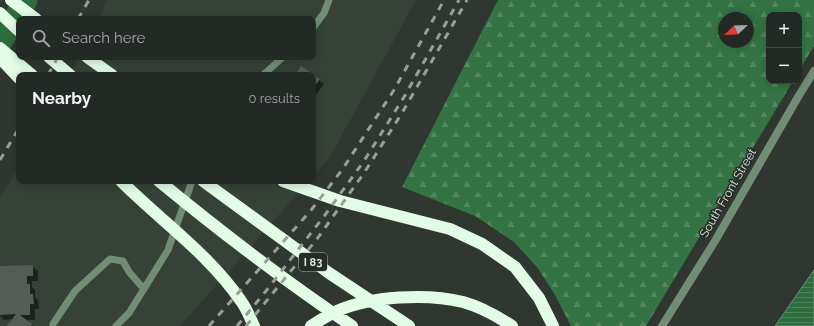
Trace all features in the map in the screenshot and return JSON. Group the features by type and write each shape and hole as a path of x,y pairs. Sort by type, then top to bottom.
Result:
{"highway":[{"path":"11,0 32,16"},
{"path":"0,13 16,28"},
{"path":"0,48 28,72"},
{"path":"0,58 16,75"},
{"path":"52,60 66,72"},
{"path":"91,60 108,72"},
{"path":"124,184 196,249 221,275 242,303 254,326"},
{"name":"I 83","path":"163,184 203,217 308,296 352,326"},
{"name":"I 83","path":"207,184 329,273 409,326"},
{"path":"292,184 340,201 450,229 482,244 515,267 539,298 553,326"},
{"path":"311,326 338,311 374,300 410,297 435,298 463,302 493,314 512,326"}],"street":[{"name":"South Front Street","path":"662,326 715,241 814,71"}],"lane":[{"path":"316,24 324,13 329,0"},
{"path":"266,72 280,60"},
{"path":"116,326 128,313 168,250 191,184"},
{"path":"53,326 75,291 110,258 122,262 144,288"}],"shaded area":[{"path":"107,0 416,0 330,157 316,173 316,72 72,72 78,60 316,60 316,16 99,16"},
{"path":"16,172 16,184 306,184 180,326 0,326 0,197"},
{"path":"814,270 814,326 775,326"}],"green space":[{"path":"498,0 814,0 814,46 802,66 802,12 766,12 766,84 791,84 646,326 571,326 555,295 537,267 514,242 475,216 402,187"}],"building":[{"path":"301,66 310,72 297,72"},
{"path":"316,76 320,79 316,85"},
{"path":"33,265 33,276 27,276 27,284 30,284 30,294 33,294 34,304 30,304 30,315 20,315 32,324 31,326 7,326 16,314 0,315 0,266"}],"waterway":[{"path":"16,16 26,0"},
{"path":"0,43 16,17"}],"railway":[{"path":"80,16 89,0"},
{"path":"209,326 312,209 342,170 394,90 444,0"},
{"path":"237,326 325,215 364,161 404,97 459,0"},
{"path":"246,326 317,239 364,173 402,113 467,0"},
{"path":"50,72 56,60"},
{"path":"0,160 16,133"}]}
